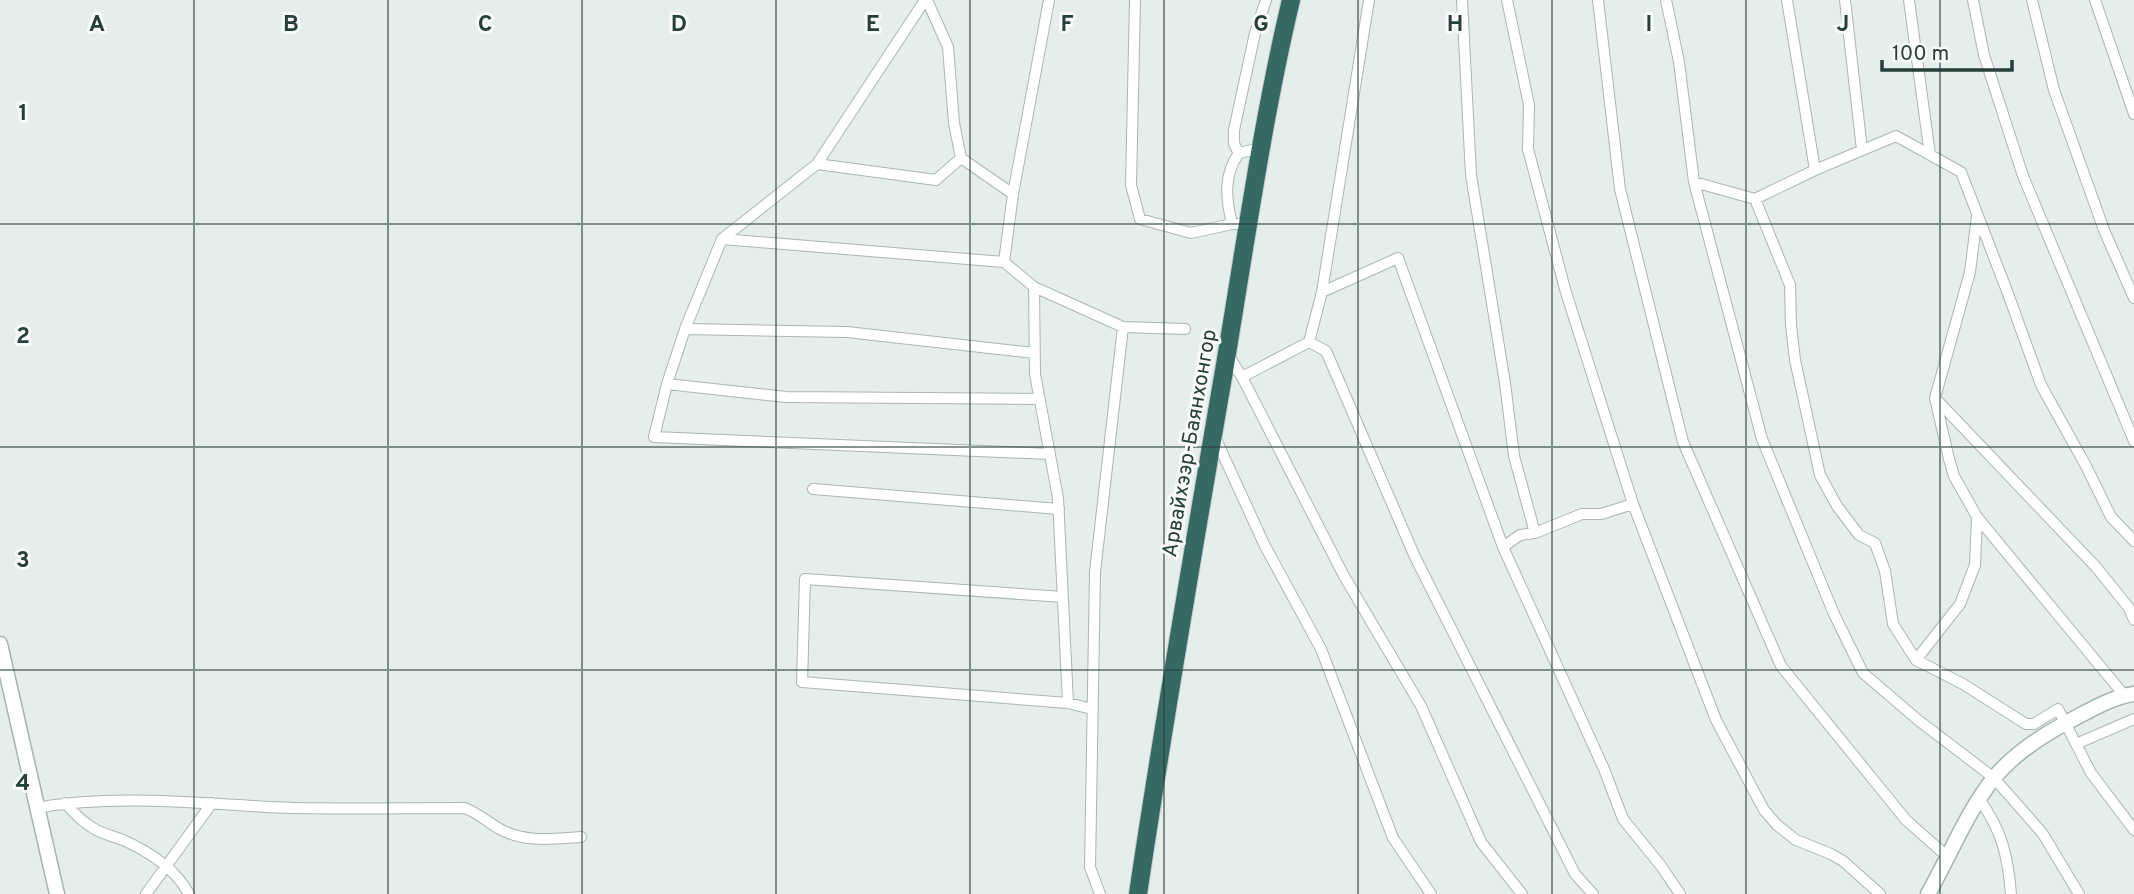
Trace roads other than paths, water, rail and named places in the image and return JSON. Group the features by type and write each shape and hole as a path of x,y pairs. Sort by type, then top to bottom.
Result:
{"highway":[{"name":"Арвайхээр-Баянхонгор","path":"1138,894 1227,353 1240,225 1262,148 1289,1"}],"street":[{"path":"926,0 948,47 954,123 961,158 1013,194"},
{"path":"926,0 817,164 722,239 685,329 667,384 654,437 1050,454"},
{"path":"1004,262 1013,194 1049,0"},
{"path":"1135,0 1131,185 1140,219 1191,233 1240,225 1226,198 1231,164 1238,153 1262,148"},
{"path":"1238,153 1234,144 1234,130 1255,33 1266,0"},
{"path":"1242,377 1308,342 1322,292 1369,0"},
{"path":"1462,0 1471,175 1505,383 1514,456 1535,533"},
{"path":"1507,0 1529,105 1528,149 1565,289 1633,504 1716,720 1764,810 1777,825 1796,840 1831,854 1881,894"},
{"path":"1598,0 1620,189 1683,442 1782,666 1906,820 1949,858"},
{"path":"1666,0 1679,62 1694,182 1762,439 1834,614 1863,673 1918,720 1994,778 2043,834 2079,894"},
{"path":"1787,0 1815,170"},
{"path":"1845,0 1862,150"},
{"path":"1909,0 1930,155"},
{"path":"1973,0 1984,55 2023,176 2134,442"},
{"path":"2032,0 2054,90 2104,230 2134,298"},
{"path":"2095,0 2134,114"},
{"path":"1694,182 1755,199 1896,136 1961,172 2041,386 2111,517 2134,541"},
{"path":"817,164 936,180 961,158"},
{"path":"1755,199 1790,285 1795,360 1821,475 1837,506 1860,535 1875,544 1885,571 1893,624 1916,660 1963,684 2026,724 2034,724 2058,709 2091,773 2134,830"},
{"path":"1928,894 1979,799 2014,757 2066,723 2129,695 1977,517 1954,476 1935,398 1970,272 1978,215"},
{"path":"722,239 1004,262 1034,287 1123,327 1185,330"},
{"path":"1322,292 1398,258 1503,547 1604,769 1623,819 1661,866 1679,894"},
{"path":"1034,287 1034,353 1039,399 1059,509 1069,703"},
{"path":"1100,894 1090,867 1095,572 1123,327"},
{"path":"685,329 847,332 1034,353"},
{"path":"1308,342 1326,351 1415,557 1575,874 1593,894"},
{"path":"1227,353 1242,377 1344,576 1421,706 1481,842 1522,894"},
{"path":"667,384 786,397 1039,399"},
{"path":"1935,398 2056,522 2129,608 2134,620"},
{"path":"1213,433 1264,544 1321,649 1393,838 1431,894"},
{"path":"813,489 1059,509"},
{"path":"1503,547 1520,536 1535,533 1582,514 1601,514 1633,504"},
{"path":"1916,660 1960,604 1975,565 1977,517"},
{"path":"1063,597 805,579 802,682 1069,703 1092,709"},
{"path":"0,643 57,894"},
{"path":"2076,744 2134,719"},
{"path":"1979,799 1999,832 2005,850 2011,894"},
{"path":"36,808 65,803 157,800 292,808 465,808 518,837 538,840 581,837"},
{"path":"65,803 94,829 142,849 167,866 177,875 189,894"},
{"path":"146,894 212,803"}]}
